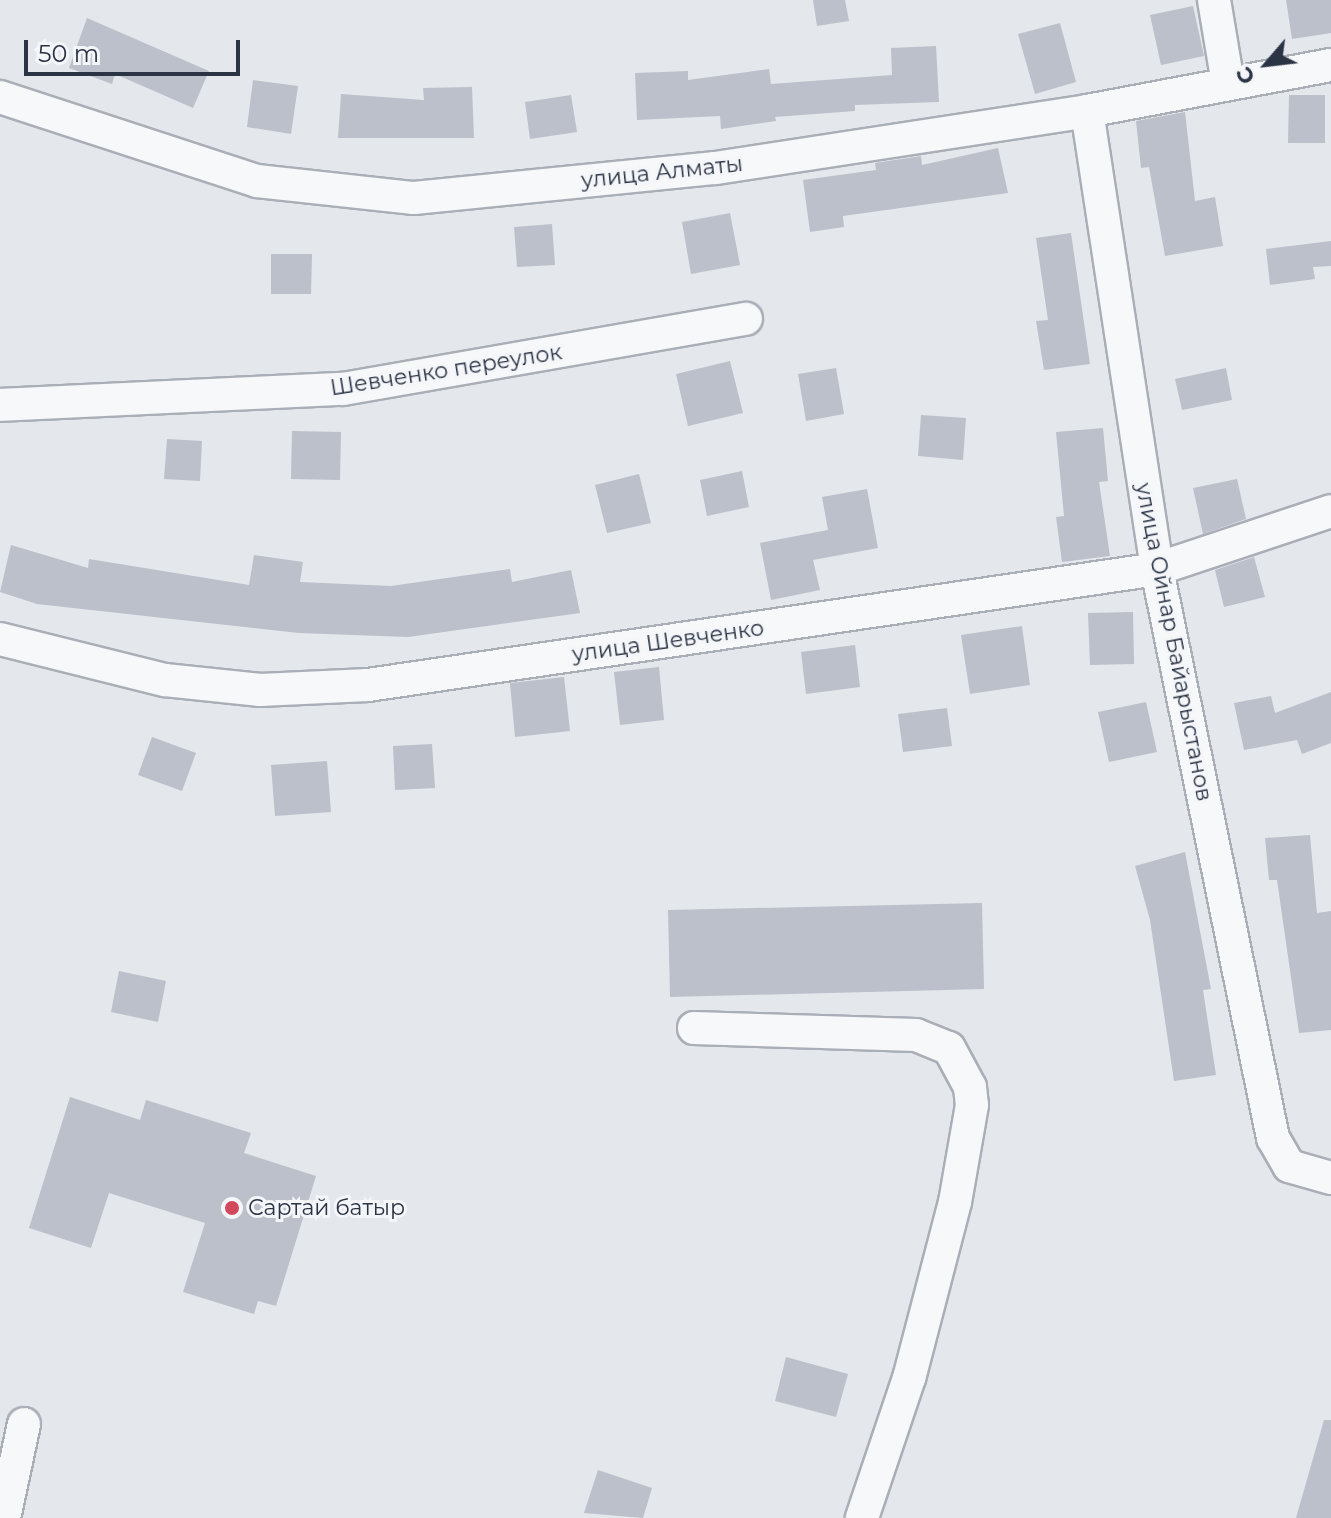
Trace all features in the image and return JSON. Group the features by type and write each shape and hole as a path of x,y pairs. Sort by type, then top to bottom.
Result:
{"street":[{"path":"1214,0 1228,84"},
{"name":"улица Алматы","path":"0,97 257,181 414,198 716,168 1087,111 1331,65"},
{"name":"улица Ойнар Байарыстанов","path":"1087,111 1157,569 1273,1138 1289,1166 1331,1178"},
{"name":"Шевченко переулок","path":"0,405 343,389 746,319"},
{"name":"улица Шевченко","path":"0,639 165,680 260,690 368,685 1157,569 1331,511"},
{"path":"694,1028 916,1035 949,1048 970,1087 972,1105 955,1202 909,1378 862,1518"},
{"path":"4,1518 24,1424"}],"building":[{"path":"813,0 845,0 849,21 817,26"},
{"path":"1286,0 1331,0 1331,33 1292,39"},
{"path":"1193,6 1204,56 1161,65 1150,15"},
{"path":"87,18 209,71 193,108 115,74 112,84 69,68"},
{"path":"1060,23 1076,82 1035,94 1018,34"},
{"path":"936,46 939,102 855,105 855,111 775,117 776,121 721,129 720,116 637,120 635,73 688,71 688,80 769,69 771,84 892,75 891,48"},
{"path":"253,80 298,86 291,134 247,127"},
{"path":"472,87 474,138 338,138 341,94 424,100 423,88"},
{"path":"571,95 577,132 530,139 525,102"},
{"path":"1289,95 1325,95 1325,143 1288,143"},
{"path":"1185,112 1195,201 1215,197 1223,246 1165,256 1149,167 1141,168 1136,121"},
{"path":"998,148 1008,193 843,216 844,227 810,232 803,180 876,170 875,163 921,156 922,165"},
{"path":"730,213 740,265 691,274 682,222"},
{"path":"552,224 555,265 517,267 514,227"},
{"path":"1071,233 1090,364 1044,370 1036,321 1048,320 1036,238"},
{"path":"1331,241 1331,266 1313,267 1315,279 1270,285 1266,249"},
{"path":"271,254 312,254 311,294 271,294"},
{"path":"730,361 743,413 688,426 676,374"},
{"path":"836,368 844,414 806,421 798,374"},
{"path":"1226,368 1232,400 1182,410 1175,379"},
{"path":"921,415 966,418 963,460 918,456"},
{"path":"1103,428 1108,481 1099,482 1110,556 1062,562 1056,517 1064,516 1056,432"},
{"path":"292,431 341,432 340,480 291,479"},
{"path":"167,439 202,441 200,481 164,479"},
{"path":"742,471 749,507 707,516 700,480"},
{"path":"639,474 651,523 607,533 595,485"},
{"path":"1237,479 1246,519 1203,534 1193,488"},
{"path":"867,489 878,548 813,560 820,590 771,600 760,543 828,530 822,497"},
{"path":"11,545 88,568 89,559 249,585 254,555 303,562 300,582 391,586 510,569 512,582 571,570 580,613 408,637 299,633 37,604 0,592"},
{"path":"1254,557 1265,597 1224,607 1215,570"},
{"path":"1133,612 1134,664 1090,665 1088,613"},
{"path":"1022,626 1030,685 970,694 961,635"},
{"path":"855,645 860,687 806,694 801,652"},
{"path":"659,667 664,720 620,725 614,672"},
{"path":"564,677 570,731 515,737 510,683"},
{"path":"1331,692 1331,743 1302,754 1297,740 1244,750 1234,703 1271,696 1275,713"},
{"path":"1146,702 1157,752 1109,762 1098,712"},
{"path":"947,708 952,746 903,752 898,714"},
{"path":"152,737 196,753 182,791 138,775"},
{"path":"432,744 435,788 395,790 393,746"},
{"path":"327,761 331,812 275,816 271,765"},
{"path":"1310,835 1317,913 1331,911 1331,1030 1299,1033 1277,880 1269,880 1265,838"},
{"path":"1185,852 1211,989 1203,990 1216,1075 1174,1081 1150,920 1135,866"},
{"path":"982,903 984,989 670,997 668,910"},
{"path":"119,971 166,981 158,1022 111,1012"},
{"name":"Сартай батыр","path":"70,1097 140,1120 146,1100 251,1133 244,1153 316,1176 276,1306 258,1301 254,1314 183,1292 205,1223 109,1193 91,1248 29,1228"},
{"path":"786,1357 848,1374 836,1417 775,1401"},
{"path":"1324,1420 1331,1420 1331,1518 1296,1518"},
{"path":"598,1470 652,1488 643,1518 584,1513"}],"place":[{"name":"Сартай батыр","path":"232,1208"}]}
